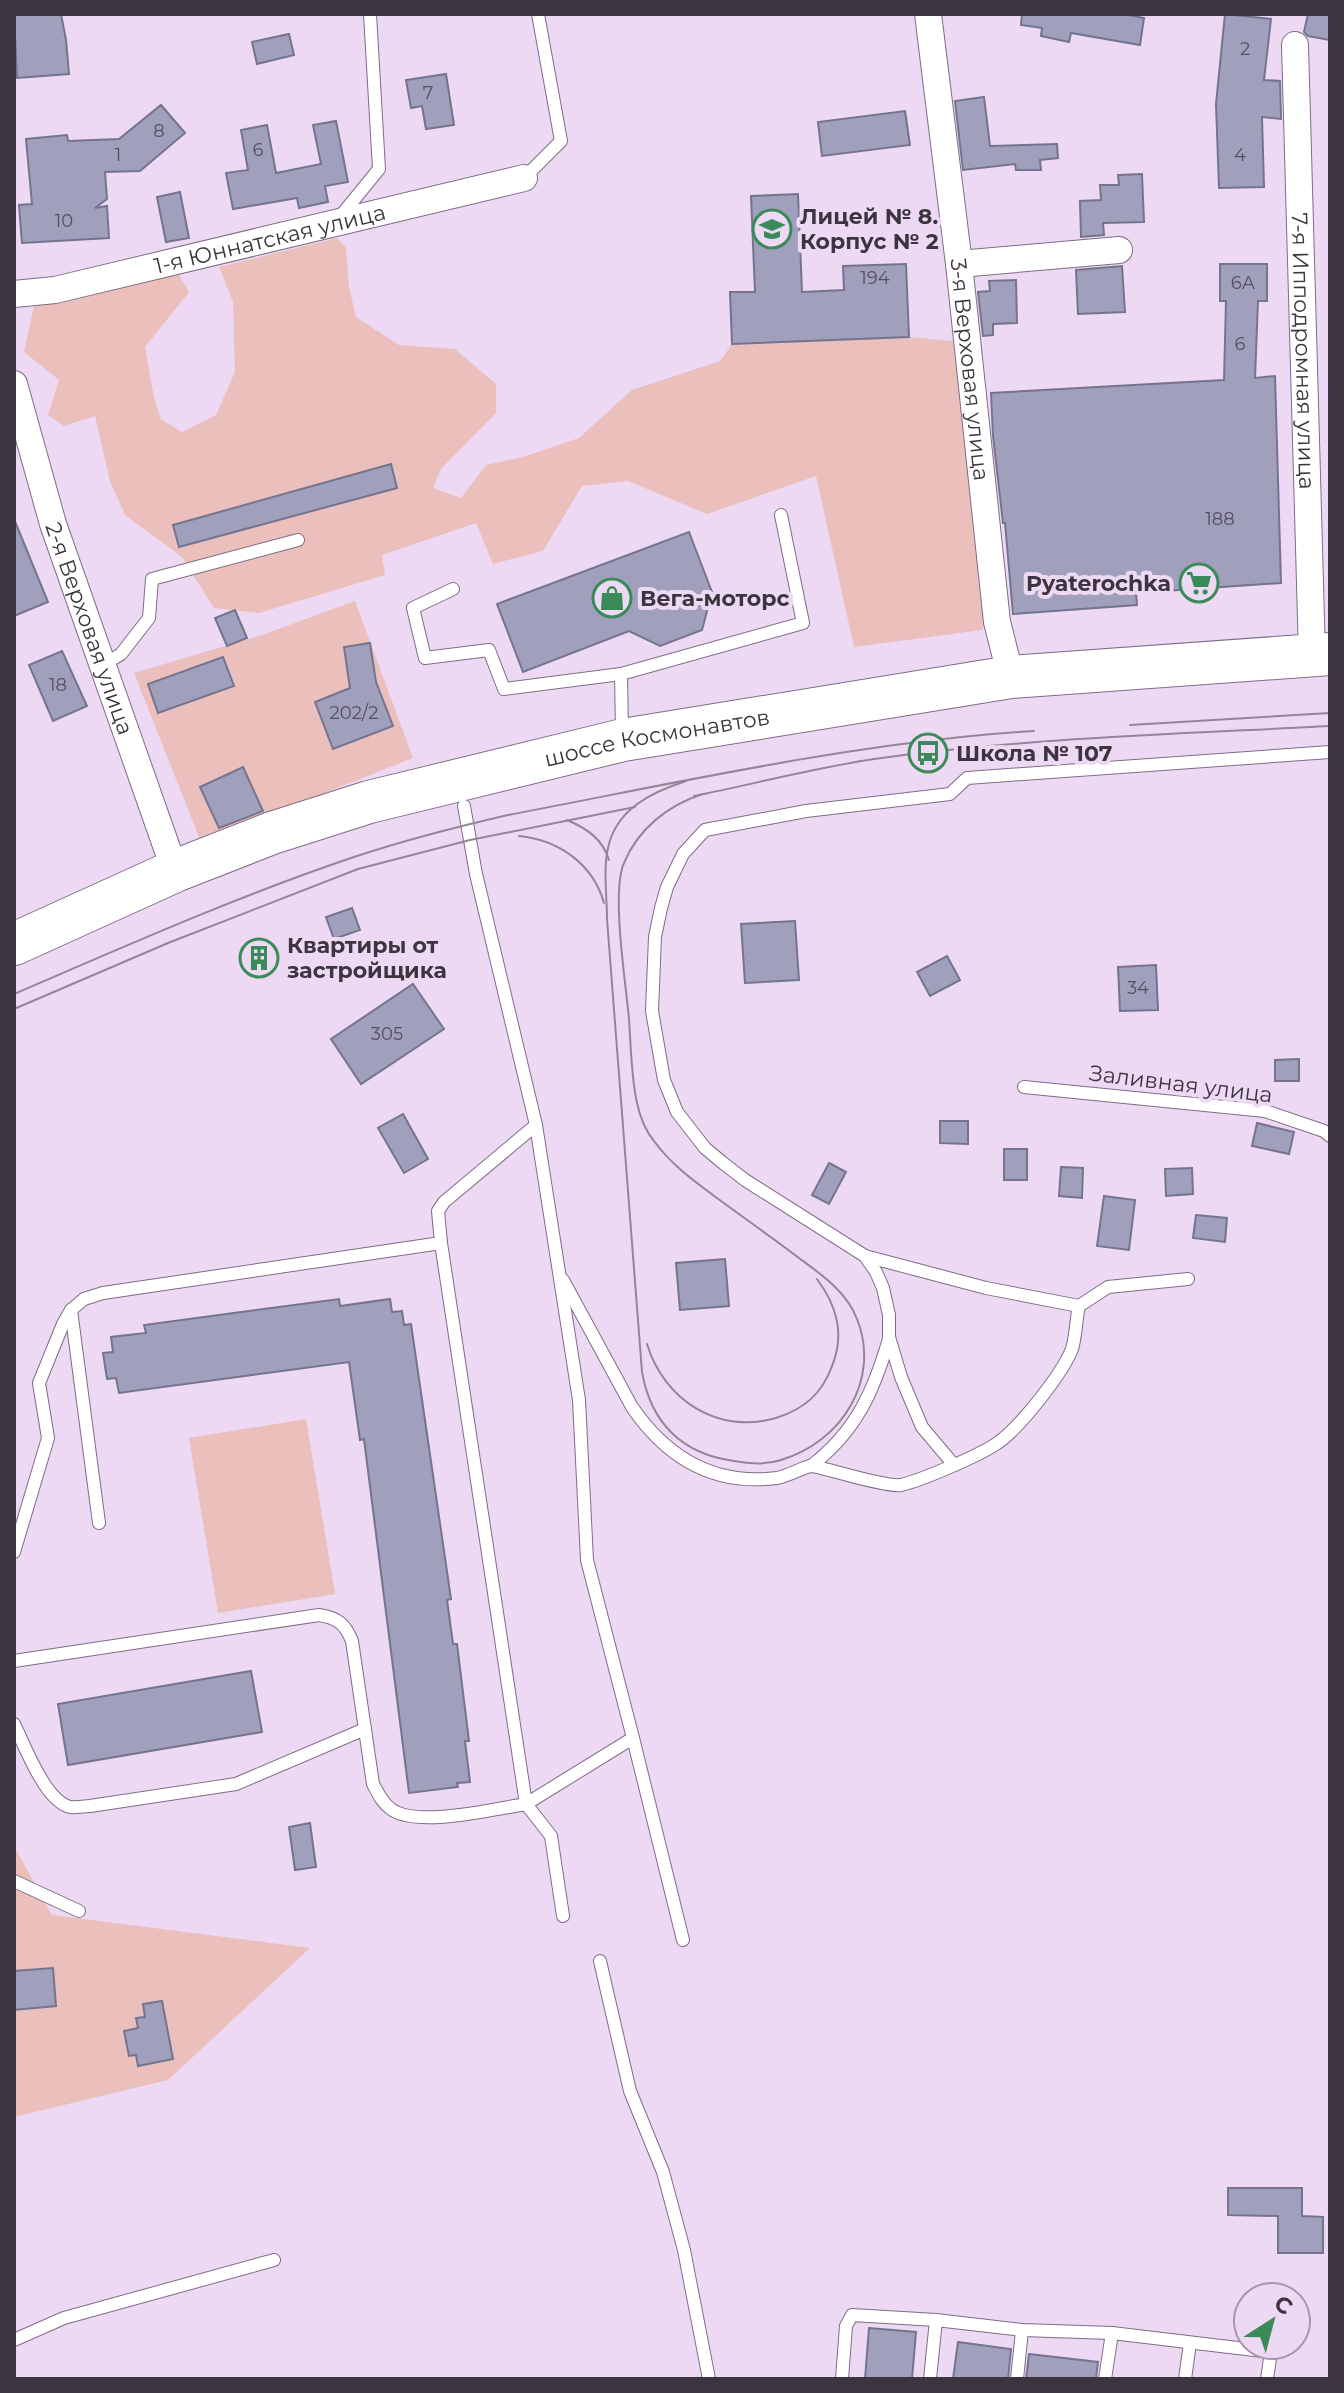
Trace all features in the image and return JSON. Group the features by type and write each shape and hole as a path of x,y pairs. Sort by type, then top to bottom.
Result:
{"main road":[{"name":"шоссе Космонавтов","path":"14,944 175,871 272,833 369,802 623,740 1011,677 1324,663"},
{"name":"шоссе Космонавтов","path":"14,971 108,927 246,871 381,827 526,788 901,714 1064,701 1324,663"}],"street":[{"name":"3-я Верховая улица","path":"928,14 959,264 997,622 1011,677"},
{"name":"7-я Ипподромная улица","path":"1295,45 1324,663"},
{"name":"1-я Юннатская улица","path":"14,294 55,290 524,178"},
{"path":"959,264 1119,250"},
{"name":"2-я Верховая улица","path":"14,384 53,524 175,871"}],"lane":[{"path":"334,223 379,169 370,14"},
{"path":"524,178 561,141 538,14"},
{"path":"453,589 413,608 425,658 489,650 504,689 621,674 803,623 781,515"},
{"path":"102,666 121,654 149,618 152,579 298,540"},
{"path":"621,674 620,723 623,740"},
{"path":"1188,1279 1108,1287 1079,1306 986,1288 865,1256 745,1180 705,1148 687,1128 664,1080 654,1031 652,984 655,937 661,908 683,854 705,830 806,811 950,794 967,778 1330,752"},
{"path":"464,806 476,874 536,1125 579,1400 587,1560 683,1940"},
{"name":"Заливная улица","path":"1024,1087 1265,1111 1324,1131 1330,1136"},
{"path":"536,1125 444,1202 438,1211 438,1223 526,1804 551,1836 563,1916"},
{"path":"14,1552 48,1438 39,1383 63,1324 71,1310 84,1299 103,1293 441,1243"},
{"path":"557,1271 632,1407 644,1424 676,1456 711,1473 754,1479 779,1478 811,1466 835,1445 858,1418 881,1367 889,1337 889,1315 883,1288 865,1256"},
{"path":"811,1466 899,1485 954,1465 998,1443 1042,1397 1072,1348 1079,1306"},
{"path":"71,1310 99,1523"},
{"path":"889,1337 901,1377 922,1427 954,1465"},
{"path":"14,1661 319,1615 333,1617 346,1626 352,1641 373,1784 382,1801 404,1817 424,1819 526,1804 633,1738"},
{"path":"14,1724 46,1788 70,1807 236,1784 365,1729"},
{"path":"14,1881 79,1911"},
{"path":"600,1961 630,2091 663,2172 684,2250 709,2379"},
{"path":"14,2340 64,2318 274,2260"},
{"path":"842,2379 846,2326 852,2315 936,2320 1022,2330 1112,2333 1271,2352 1267,2379"},
{"path":"930,2379 936,2320"},
{"path":"1017,2379 1022,2330"},
{"path":"1105,2379 1112,2333"},
{"path":"1185,2379 1190,2343"}],"shaded area":[{"path":"337,238 346,248 349,287 356,317 399,345 455,349 496,384 496,413 441,469 433,488 461,498 486,465 523,457 579,438 632,390 720,361 732,344 909,337 953,341 991,605 982,630 854,647 816,476 707,514 628,481 582,486 543,551 493,564 476,523 382,555 385,575 259,613 214,608 182,557 125,515 110,481 95,416 64,426 48,415 59,380 24,352 34,306 176,270 189,292 145,347 161,419 182,432 216,415 235,372 233,302 219,267"},
{"path":"355,601 413,758 201,842 134,673 262,635"},
{"path":"306,1419 335,1594 218,1613 189,1438"},
{"path":"14,1846 52,1915 310,1948 168,2080 14,2117"}],"building":[{"path":"14,14 61,14 69,74 17,78"},
{"path":"1022,14 1123,14 1144,18 1140,45 1071,33 1069,42 1041,36 1042,28 1021,25"},
{"path":"1225,14 1271,19 1264,80 1280,81 1281,119 1262,117 1264,187 1219,188 1216,104"},
{"path":"1308,14 1330,14 1330,40 1308,36 1304,32"},
{"path":"289,34 294,55 257,64 252,42"},
{"path":"446,74 454,125 426,129 422,106 411,108 406,80"},
{"path":"984,97 990,146 1057,144 1058,158 1040,160 1041,170 1016,170 1015,164 963,170 955,101"},
{"path":"161,105 185,133 140,171 105,172 107,199 95,208 107,206 109,238 22,243 19,205 32,204 26,139 67,135 68,141 119,139"},
{"path":"905,111 910,145 822,156 818,122"},
{"path":"336,121 348,182 325,186 328,202 299,208 297,198 233,209 226,173 248,170 241,130 267,125 276,173 321,164 313,125"},
{"path":"1142,174 1144,222 1103,223 1104,235 1081,237 1080,201 1101,200 1100,185 1119,185 1118,175"},
{"path":"180,192 189,238 166,242 157,197"},
{"path":"798,194 802,292 844,290 843,266 906,264 909,337 732,344 730,292 755,292 751,196"},
{"path":"1220,264 1267,264 1267,301 1258,301 1255,378 1275,376 1281,583 1136,593 1137,605 1013,614 991,393 1224,380 1226,301 1220,301"},
{"path":"1122,266 1125,312 1078,314 1076,270"},
{"path":"1016,280 1017,323 993,324 993,335 983,336 978,292 990,291 989,281"},
{"path":"391,464 397,488 179,547 173,525"},
{"path":"14,519 48,602 14,616"},
{"name":"Вега-моторс","path":"689,532 712,592 702,630 660,646 629,631 523,672 497,604"},
{"path":"235,610 247,638 227,646 215,618"},
{"path":"370,643 376,682 393,726 333,749 315,702 350,688 344,647"},
{"path":"62,651 87,706 53,721 29,665"},
{"path":"223,657 234,686 158,713 148,684"},
{"path":"243,767 263,811 219,828 200,787"},
{"path":"352,908 360,930 334,939 326,917"},
{"path":"795,921 799,980 745,983 741,924"},
{"path":"947,956 960,980 930,996 917,972"},
{"path":"1156,965 1158,1010 1120,1011 1118,967"},
{"path":"413,984 444,1029 361,1084 331,1039"},
{"path":"1299,1059 1299,1081 1275,1081 1275,1060"},
{"path":"403,1114 428,1159 404,1173 378,1128"},
{"path":"940,1121 968,1121 968,1144 940,1143"},
{"path":"1257,1123 1294,1132 1289,1154 1252,1146"},
{"path":"1004,1149 1027,1149 1027,1180 1004,1180"},
{"path":"829,1163 846,1172 829,1204 812,1195"},
{"path":"1061,1167 1083,1168 1082,1198 1059,1196"},
{"path":"1192,1168 1193,1194 1166,1196 1165,1169"},
{"path":"1104,1196 1135,1200 1129,1250 1097,1246"},
{"path":"1196,1215 1227,1218 1225,1242 1193,1238"},
{"path":"725,1259 729,1306 680,1310 676,1263"},
{"path":"339,1299 340,1306 390,1299 392,1312 402,1311 404,1325 411,1324 451,1599 447,1600 453,1644 457,1644 469,1741 465,1741 470,1782 457,1783 458,1787 409,1793 364,1439 360,1440 349,1362 119,1393 116,1378 107,1379 103,1353 113,1352 111,1337 146,1333 144,1325"},
{"path":"251,1671 262,1732 68,1765 58,1704"},
{"path":"310,1823 316,1867 295,1870 289,1827"},
{"path":"53,1968 56,2006 14,2010 14,1971"},
{"path":"162,2001 173,2059 138,2066 136,2055 129,2056 124,2031 138,2028 136,2018 145,2017 143,2004"},
{"path":"1228,2188 1302,2188 1302,2216 1323,2217 1323,2253 1278,2253 1278,2216 1228,2215"},
{"path":"869,2328 916,2332 912,2379 865,2379"},
{"path":"958,2342 1011,2349 1008,2379 953,2379"},
{"path":"1029,2354 1098,2362 1096,2379 1026,2379"}],"tram line":[{"path":"1130,725 1330,713"},
{"path":"694,796 806,771 931,752 1102,738 1330,726"},
{"path":"14,994 268,888 354,857 450,829 770,765 902,744 1034,731"},
{"path":"686,781 648,797 627,813 612,834 606,865 607,919 642,1372 646,1390 661,1421 684,1443 715,1457 764,1463 803,1451 822,1439 838,1423 860,1385 864,1364 863,1342 853,1309 840,1292 677,1166 651,1137 640,1113 634,1082 620,939 620,877 630,851 646,829 666,812 703,794"},
{"path":"14,1009 168,943 358,869 470,840 635,807"},
{"path":"567,820 593,835 603,846 609,860"},
{"path":"519,836 548,843 572,856 592,877 604,903"},
{"path":"647,1344 666,1382 696,1408 714,1417 734,1421 755,1422 776,1418 811,1399 823,1385 836,1354 837,1321 830,1299 817,1279"}],"place":[{"name":"Лицей № 8. Корпус № 2","path":"772,229"},
{"name":"Pyaterochka","path":"1199,583"},
{"name":"Вега-моторс","path":"612,598"},
{"name":"Школа № 107","path":"928,753"},
{"name":"Квартиры от застройщика","path":"259,958"}]}
